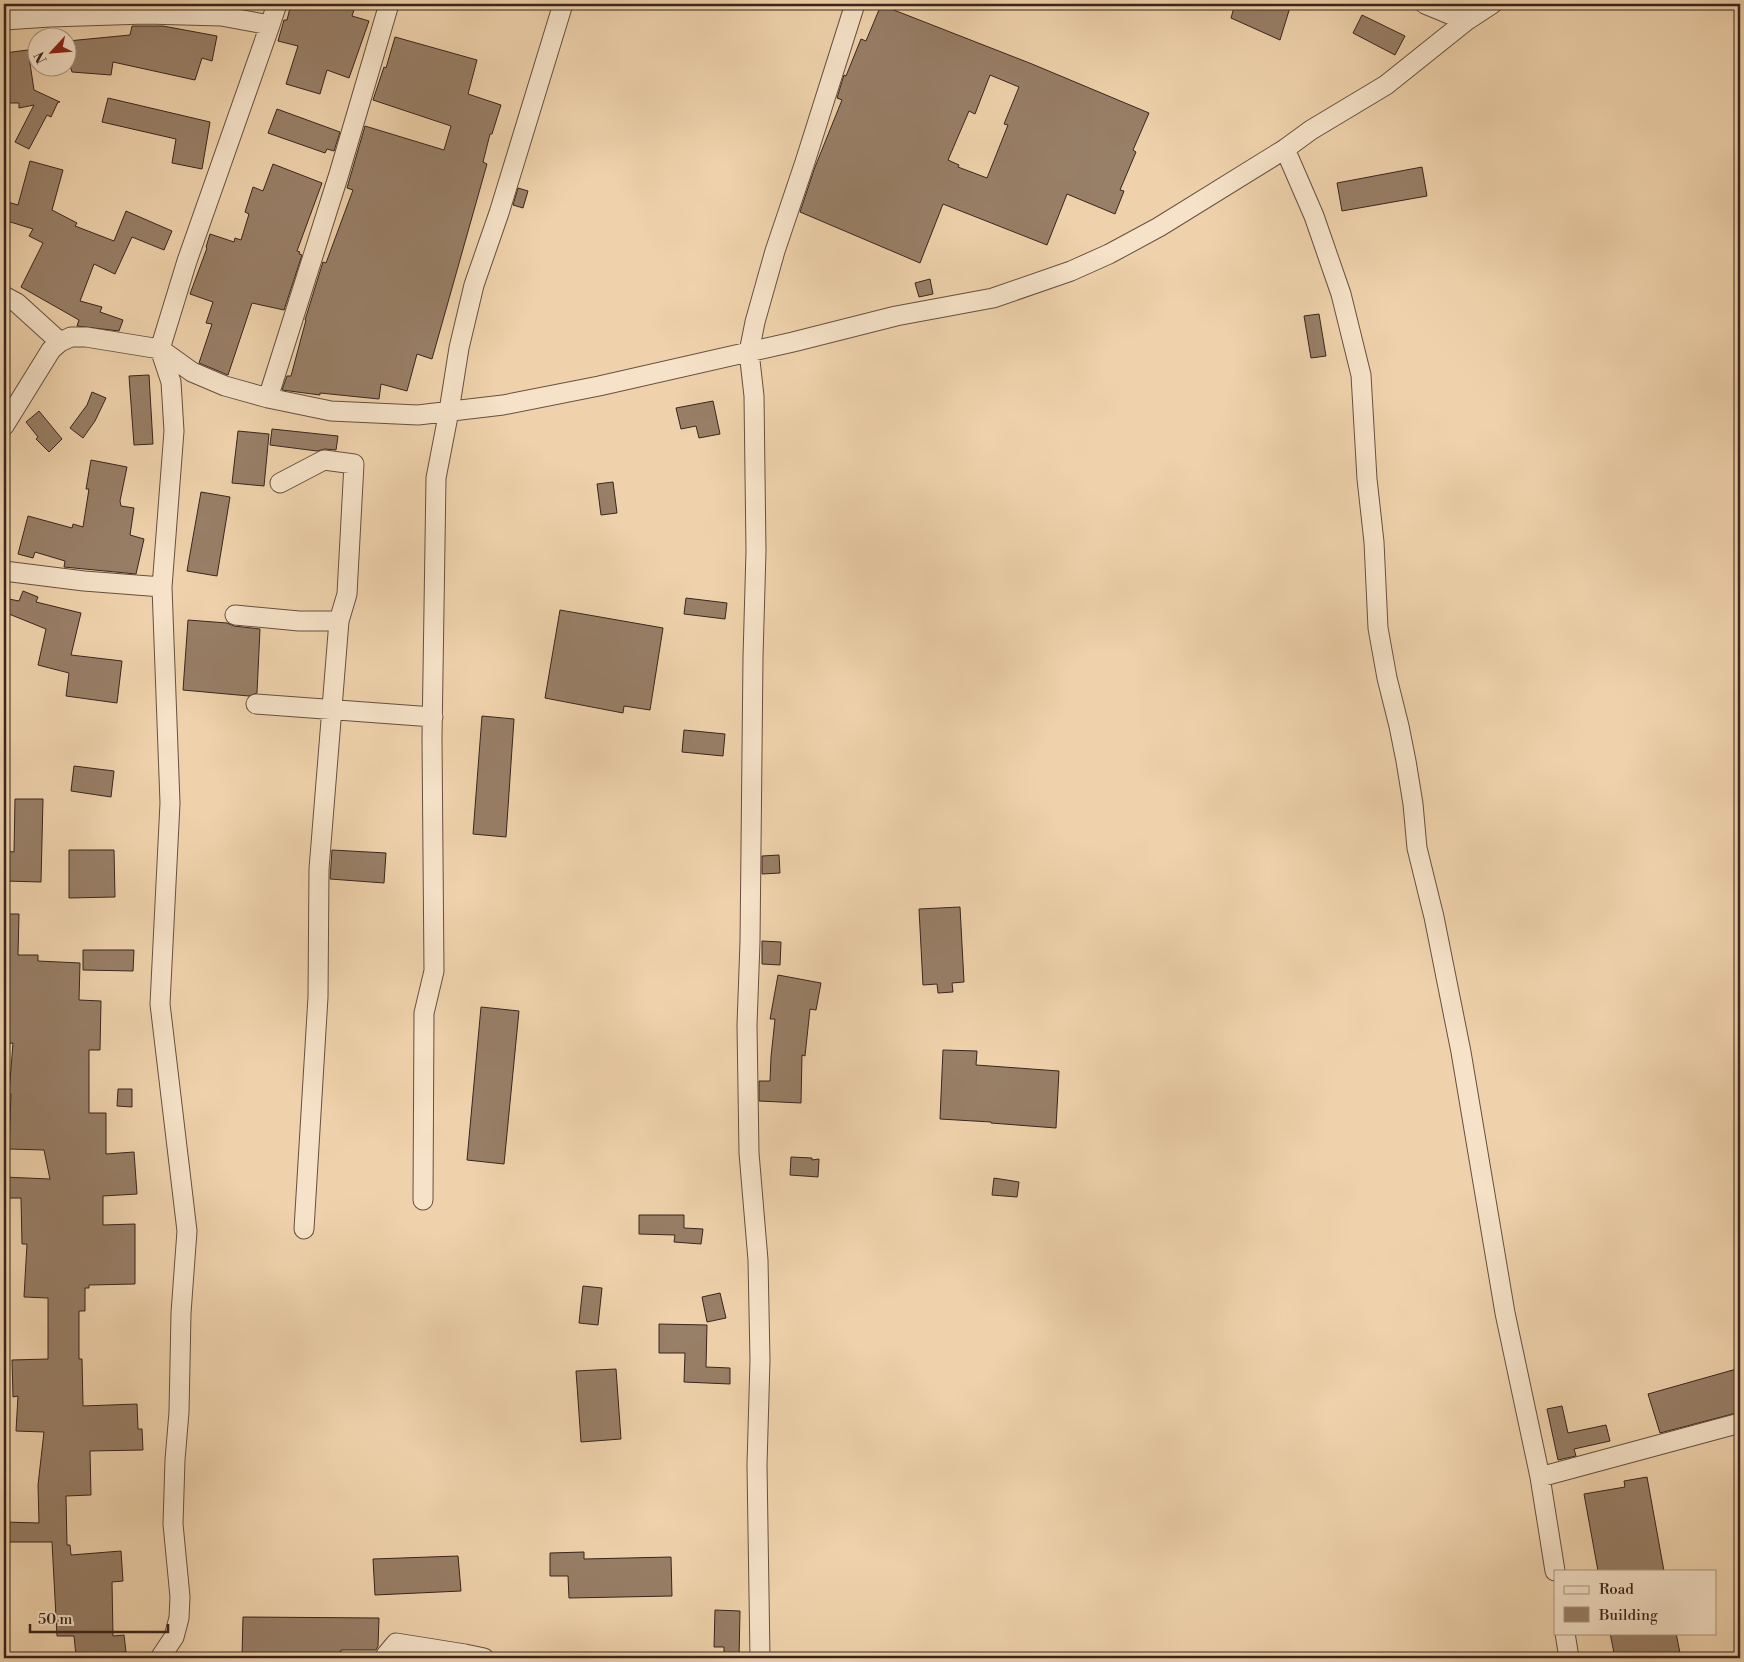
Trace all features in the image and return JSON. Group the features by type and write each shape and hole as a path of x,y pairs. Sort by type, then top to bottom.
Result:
{"street":[{"path":"160,1658 174,1637 179,1618 180,1597 173,1515 186,1231 160,1004 170,803 162,587 174,431 171,382 160,349 187,261 277,4"},
{"path":"268,398 339,174 389,4"},
{"path":"423,1200 424,1013 434,972 433,717 436,478 459,348 474,285 499,213 563,4"},
{"path":"760,1658 757,1465 760,1360 758,1260 749,1153 747,1025 750,942 752,676 756,551 754,396 749,352 755,322 775,251 806,162 855,4"},
{"path":"1425,4 1466,21"},
{"path":"4,426 51,350 60,342 71,337 86,337 160,349 192,372 225,386 268,398 331,411 418,415 503,405 599,386 847,330 896,316 993,298 1071,271 1159,227 1284,149 1310,130 1386,85 1466,21 1492,4"},
{"path":"4,20 146,14 221,16 270,25"},
{"path":"1284,149 1314,216 1341,294 1361,375 1379,636 1406,761 1413,804 1416,848 1434,917 1461,1052 1505,1312 1540,1477 1555,1570"},
{"path":"4,296 17,303 60,342"},
{"path":"280,483 324,460 354,464 347,594 339,621 319,869 318,996 304,1229"},
{"path":"4,571 84,581 162,587"},
{"path":"235,615 299,621 339,621"},
{"path":"256,704 433,717"},
{"path":"1540,1477 1740,1423"},
{"path":"1565,1634 1569,1658"},
{"path":"174,1637 178,1658"},
{"path":"386,1655 396,1643 484,1658"}],"building":[{"path":"291,4 356,4 352,16 369,21 349,78 327,70 320,94 286,84 298,46 278,41 284,20 287,20"},
{"path":"1235,4 1291,4 1280,40 1231,18"},
{"path":"881,5 1032,64 1149,113 1133,150 1136,152 1120,190 1124,191 1115,214 1067,194 1047,245 943,204 920,263 800,212 815,167 842,100 837,98 844,75 846,76 861,39 866,41","holes":["990,75 1019,87 1004,124 1008,125 987,178 958,167 959,165 948,160 969,111 975,114"]},
{"path":"1362,15 1405,36 1395,55 1353,33"},
{"path":"132,26 163,26 217,36 212,61 202,58 195,80 113,62 111,75 78,72 78,40 130,35"},
{"path":"395,37 477,60 468,94 501,105 492,134 490,134 483,162 487,164 432,359 417,354 407,391 381,384 379,399 282,390 287,376 291,376 305,320 323,262 326,263 353,190 347,188 365,126 444,150 451,126 373,100 384,67 386,68"},
{"path":"28,50 28,78 32,78 34,90 60,102 58,102 51,117 47,115 29,149 15,142 34,105 19,108 19,103 4,103 4,53"},
{"path":"108,98 210,122 202,169 172,163 176,139 102,122"},
{"path":"277,109 340,132 334,151 327,149 325,153 268,133"},
{"path":"30,161 63,170 52,210 77,223 75,226 114,241 126,211 172,231 164,250 132,237 115,274 94,264 80,301 102,307 100,312 123,320 119,331 77,326 79,320 21,287 43,243 29,236 33,229 4,220 4,201 18,205"},
{"path":"273,164 322,183 297,251 302,255 284,310 252,303 228,375 199,363 212,324 206,323 213,302 190,294 207,248 210,234 234,242 235,238 241,240 249,214 245,212 253,187 263,191"},
{"path":"1422,167 1427,196 1342,211 1337,183"},
{"path":"518,188 528,191 523,208 513,205"},
{"path":"930,279 933,294 919,297 915,283"},
{"path":"1319,314 1326,356 1311,358 1304,316"},
{"path":"149,375 153,444 134,445 129,376"},
{"path":"92,392 106,398 95,421 83,438 70,428 87,405"},
{"path":"713,401 720,434 699,438 696,426 681,429 676,408"},
{"path":"39,411 62,439 49,452 36,439 38,437 26,422"},
{"path":"272,429 338,436 336,450 325,449 317,451 270,445"},
{"path":"238,431 269,434 264,486 232,483"},
{"path":"91,460 127,467 120,501 121,506 134,508 130,535 144,539 136,574 64,567 65,561 35,552 33,558 18,554 28,516 72,528 73,524 83,527 89,489 86,489"},
{"path":"613,482 617,513 601,515 597,484"},
{"path":"201,492 230,497 217,576 187,571"},
{"path":"23,591 38,597 36,602 81,613 71,655 122,661 117,703 66,696 69,673 38,665 46,629 4,612 4,598 19,601"},
{"path":"686,598 727,603 725,619 684,614"},
{"path":"560,610 663,628 650,710 624,706 623,713 545,698"},
{"path":"188,620 227,623 234,626 260,629 257,693 249,696 183,690"},
{"path":"482,716 514,719 506,837 473,834"},
{"path":"684,730 725,734 723,756 682,752"},
{"path":"74,766 114,771 111,797 71,791"},
{"path":"15,799 43,799 41,882 4,881 4,851 14,852"},
{"path":"69,850 114,850 115,897 69,898"},
{"path":"332,850 386,853 384,883 330,879"},
{"path":"779,855 780,873 762,874 762,856"},
{"path":"960,907 964,982 952,983 953,992 938,993 937,984 923,985 919,909"},
{"path":"4,914 19,914 18,955 38,955 38,961 80,963 79,1000 101,1001 100,1050 89,1050 89,1113 106,1113 106,1154 134,1152 137,1194 103,1196 103,1225 135,1224 135,1284 89,1285 89,1288 85,1288 85,1311 79,1311 79,1359 82,1359 83,1406 137,1404 138,1429 142,1429 143,1450 90,1451 91,1495 66,1496 67,1545 70,1545 71,1555 121,1551 123,1581 112,1582 113,1636 124,1635 126,1652 76,1656 74,1636 57,1636 52,1542 4,1542 4,1522 39,1523 38,1485 44,1432 16,1431 18,1396 13,1397 12,1360 48,1359 48,1298 24,1297 27,1244 22,1244 21,1198 4,1198 4,1177 50,1179 44,1150 9,1149 11,1094 9,1094 13,1043 4,1044"},
{"path":"762,941 781,942 780,965 762,964"},
{"path":"83,950 134,950 133,971 83,970"},
{"path":"778,975 821,983 816,1010 810,1009 805,1056 802,1055 801,1103 759,1101 759,1081 770,1081 775,1019 770,1019"},
{"path":"481,1007 519,1011 504,1164 467,1160"},
{"path":"943,1050 977,1051 976,1065 1059,1071 1056,1128 940,1119"},
{"path":"118,1089 132,1089 132,1107 117,1106"},
{"path":"791,1157 819,1159 818,1177 790,1175"},
{"path":"994,1178 1019,1182 1017,1197 992,1195"},
{"path":"639,1215 684,1215 684,1228 703,1229 701,1244 674,1242 675,1235 639,1234"},
{"path":"583,1286 602,1288 598,1325 579,1323"},
{"path":"720,1293 726,1318 707,1322 702,1297"},
{"path":"659,1324 707,1325 706,1367 730,1368 730,1384 684,1382 685,1353 659,1353"},
{"path":"1740,1368 1740,1412 1660,1433 1648,1394"},
{"path":"616,1369 621,1439 581,1442 576,1371"},
{"path":"1562,1406 1568,1433 1606,1425 1610,1441 1574,1449 1576,1456 1558,1460 1547,1409"},
{"path":"1647,1477 1664,1570 1598,1570 1584,1494 1625,1487 1624,1481"},
{"path":"584,1552 584,1559 671,1557 672,1596 569,1598 568,1576 550,1576 550,1553"},
{"path":"458,1556 461,1591 375,1595 373,1559"},
{"path":"715,1610 740,1611 739,1658 724,1658 724,1647 714,1647"},
{"path":"243,1617 379,1618 378,1646 376,1650 341,1650 340,1658 242,1658"},
{"path":"1610,1634 1676,1634 1681,1658 1615,1658"}]}
